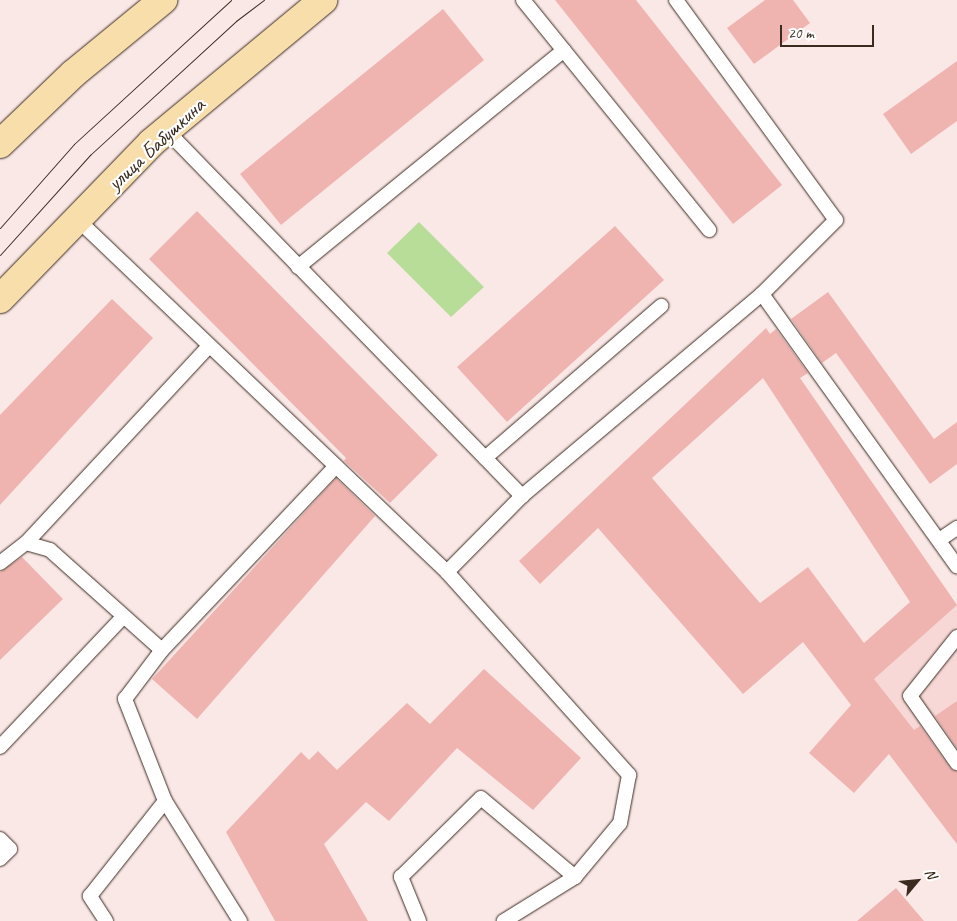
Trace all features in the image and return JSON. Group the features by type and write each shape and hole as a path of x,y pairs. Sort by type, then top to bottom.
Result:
{"main road":[{"path":"0,144 73,74 163,0"},
{"name":"улица Бабушкина","path":"0,299 166,130 323,0"}],"lane":[{"path":"523,0 709,230"},
{"path":"447,572 522,496 762,294 836,220 676,0"},
{"path":"298,267 564,50"},
{"path":"166,130 522,496"},
{"path":"77,220 447,572 629,775 620,823 574,877 504,921"},
{"path":"762,294 957,566"},
{"path":"485,458 661,306"},
{"path":"0,563 26,543 209,346"},
{"path":"240,921 165,801 125,699 162,650 336,466"},
{"path":"939,540 957,528"},
{"path":"26,543 50,550 162,650"},
{"path":"0,747 124,616"},
{"path":"957,637 910,696 957,764"},
{"path":"419,921 401,877 482,798 574,877"},
{"path":"106,921 90,896 165,801"},
{"path":"0,840 10,849 0,859"}],"shaded area":[{"path":"939,579 957,605 957,844 829,675"}],"green space":[{"path":"419,222 484,287 451,317 387,253"}],"building":[{"path":"555,0 636,0 782,185 733,224"},
{"path":"765,0 793,0 810,23 754,64 727,28"},
{"path":"443,9 484,60 281,225 240,174"},
{"path":"957,61 957,121 911,154 883,114"},
{"path":"197,211 438,455 390,503 344,461 346,458 149,259"},
{"path":"615,226 664,280 507,422 457,367"},
{"path":"828,292 934,439 957,422 957,464 930,484 836,353 822,363 791,319"},
{"path":"112,299 153,338 0,505 0,415"},
{"path":"766,328 770,334 776,329 808,373 800,378 957,605 874,679 914,730 920,726 950,768 957,772 957,844 889,754 854,793 809,753 851,705 803,642 743,694 598,528 540,584 519,561","holes":["763,378 910,602 864,643 808,567 760,603 652,478"]},
{"path":"336,478 375,516 197,719 152,679"},
{"path":"22,557 63,599 0,660 0,572"},
{"path":"484,669 581,758 533,810 457,748 389,821 366,802 324,844 368,921 275,921 226,832 301,752 309,760 318,751 337,770 407,703 430,724"},
{"path":"957,701 957,748 935,716"},
{"path":"896,888 924,921 857,921"}],"tram line":[{"path":"0,228 74,144 231,0"},
{"path":"0,255 90,155 236,21 264,0"}]}
